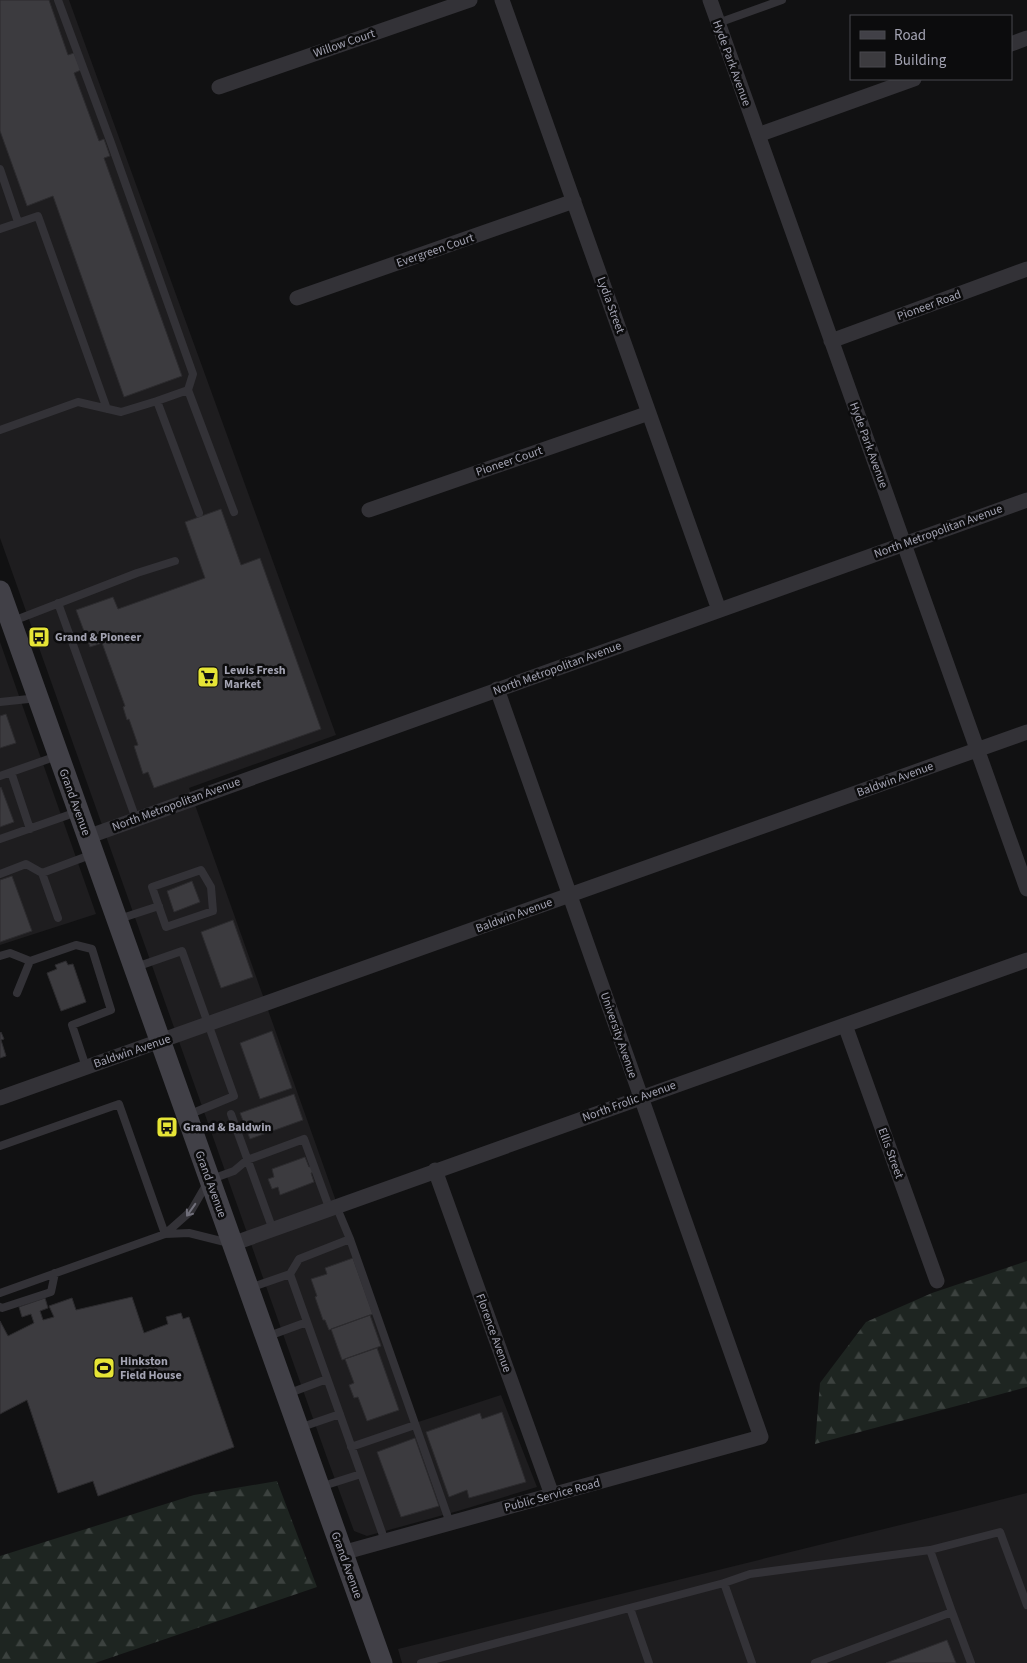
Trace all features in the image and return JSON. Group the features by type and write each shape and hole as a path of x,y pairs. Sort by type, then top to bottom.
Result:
{"main road":[{"name":"Grand Avenue","path":"0,591 6,624 38,698 382,1663"}],"street":[{"name":"Willow Court","path":"219,87 470,0"},
{"name":"Lydia Street","path":"502,0 719,610"},
{"name":"Hyde Park Avenue","path":"710,0 1027,889"},
{"path":"1012,44 1027,38"},
{"path":"758,135 911,80"},
{"name":"Evergreen Court","path":"297,298 574,201"},
{"name":"Pioneer Road","path":"832,341 1027,270"},
{"name":"Pioneer Court","path":"369,510 649,413"},
{"name":"North Metropolitan Avenue","path":"90,845 136,819 1027,500"},
{"name":"University Avenue","path":"497,689 761,1437"},
{"name":"Baldwin Avenue","path":"0,1098 1027,732"},
{"name":"North Frolic Avenue","path":"232,1244 1027,960"},
{"name":"Ellis Street","path":"845,1025 937,1281"},
{"name":"Florence Avenue","path":"436,1170 552,1495"},
{"name":"Public Service Road","path":"342,1553 761,1437"}],"lane":[{"path":"58,0 193,374 188,390 234,512"},
{"path":"718,23 782,0"},
{"path":"0,169 18,222"},
{"path":"0,198 9,194"},
{"path":"0,229 38,216 107,409"},
{"path":"0,430 78,402 121,412 188,390"},
{"path":"157,401 199,514"},
{"path":"6,624 58,603 175,561"},
{"path":"58,603 136,819"},
{"path":"0,702 38,698"},
{"path":"0,776 58,755"},
{"path":"11,772 30,829"},
{"path":"0,839 78,812"},
{"path":"42,873 90,845"},
{"path":"0,874 26,864 42,873 58,918"},
{"path":"200,870 211,887 213,911 166,928 159,906 152,887 160,884 200,870"},
{"path":"117,920 159,906"},
{"path":"0,956 10,953 30,962 76,945 92,949 111,1010 72,1025 86,1068"},
{"path":"134,968 182,951 209,1024 234,1096 186,1115"},
{"path":"17,993 30,962"},
{"path":"0,1146 119,1104 165,1234"},
{"path":"231,1114 273,1230"},
{"path":"165,1234 191,1211 209,1180 234,1171 247,1160 304,1139 333,1209 350,1240 450,1523"},
{"path":"0,1293 165,1234 200,1234 232,1244"},
{"path":"248,1289 290,1274 299,1259 350,1240"},
{"path":"0,1307 2,1308 51,1292 55,1273"},
{"path":"290,1274 385,1541"},
{"path":"265,1338 307,1322"},
{"path":"286,1394 327,1379"},
{"path":"298,1428 340,1414"},
{"path":"351,1447 415,1425"},
{"path":"319,1488 361,1474"},
{"path":"421,1663 724,1583 750,1574 930,1550 1000,1532 1027,1605"},
{"path":"930,1550 971,1663"},
{"path":"724,1583 752,1663"},
{"path":"630,1608 649,1663"},
{"path":"815,1663 952,1612"}],"shaded area":[{"path":"0,0 69,0 336,735 189,788 415,1423 501,1395 537,1487 367,1536 354,1531 326,1455 0,538"},
{"path":"0,642 96,914 0,945"},
{"path":"1027,1493 1027,1663 402,1663 398,1649 965,1509"}],"green space":[{"path":"1027,1261 1027,1387 815,1444 820,1383 866,1322 932,1293"},
{"path":"277,1481 317,1587 95,1663 0,1663 0,1556 194,1495"}],"building":[{"path":"0,0 49,0 68,55 74,53 81,70 74,73 99,141 104,139 110,156 104,158 182,376 124,397 53,196 27,206 0,131"},
{"name":"Lewis Fresh Market","path":"221,509 241,565 260,558 321,729 154,788 148,772 143,774 134,746 138,745 129,719 127,720 123,707 125,706 102,643 90,647 76,610 113,597 118,609 205,578 185,522"},
{"path":"6,714 16,743 0,748 0,716"},
{"path":"0,788 14,822 0,827"},
{"path":"12,876 32,931 0,942 0,880"},
{"path":"192,881 200,902 174,912 167,891"},
{"path":"233,920 253,977 221,988 201,932"},
{"path":"66,961 68,965 73,964 86,1002 61,1011 47,973 57,969 55,965"},
{"path":"272,1031 292,1088 260,1099 240,1043"},
{"path":"0,1033 4,1039 1,1040 6,1056 0,1058"},
{"path":"294,1094 303,1120 250,1139 240,1113"},
{"path":"305,1157 309,1167 312,1166 314,1172 311,1173 314,1182 280,1195 278,1187 272,1189 268,1179 274,1177 272,1169"},
{"path":"353,1258 373,1314 329,1330 325,1320 323,1320 311,1279 327,1274 325,1268"},
{"name":"Hinkston Field House","path":"132,1297 144,1333 168,1324 166,1317 181,1313 183,1319 189,1317 234,1447 98,1496 93,1481 58,1493 27,1400 0,1414 0,1321 8,1336 34,1323 31,1314 22,1317 19,1307 45,1298 48,1308 40,1311 43,1320 54,1317 49,1306 72,1298 76,1310"},
{"path":"370,1315 381,1346 342,1360 331,1329"},
{"path":"377,1348 399,1410 367,1421 358,1397 354,1398 349,1385 354,1383 345,1359"},
{"path":"502,1412 526,1482 469,1498 467,1490 449,1497 426,1432 480,1413 482,1419"},
{"path":"415,1438 439,1506 401,1517 377,1452"},
{"path":"947,1640 956,1663 886,1663"}],"place":[{"name":"Grand & Pioneer","path":"39,637"},
{"name":"Lewis Fresh Market","path":"208,677"},
{"name":"Grand & Baldwin","path":"167,1127"},
{"name":"Hinkston Field House","path":"104,1368"}]}
